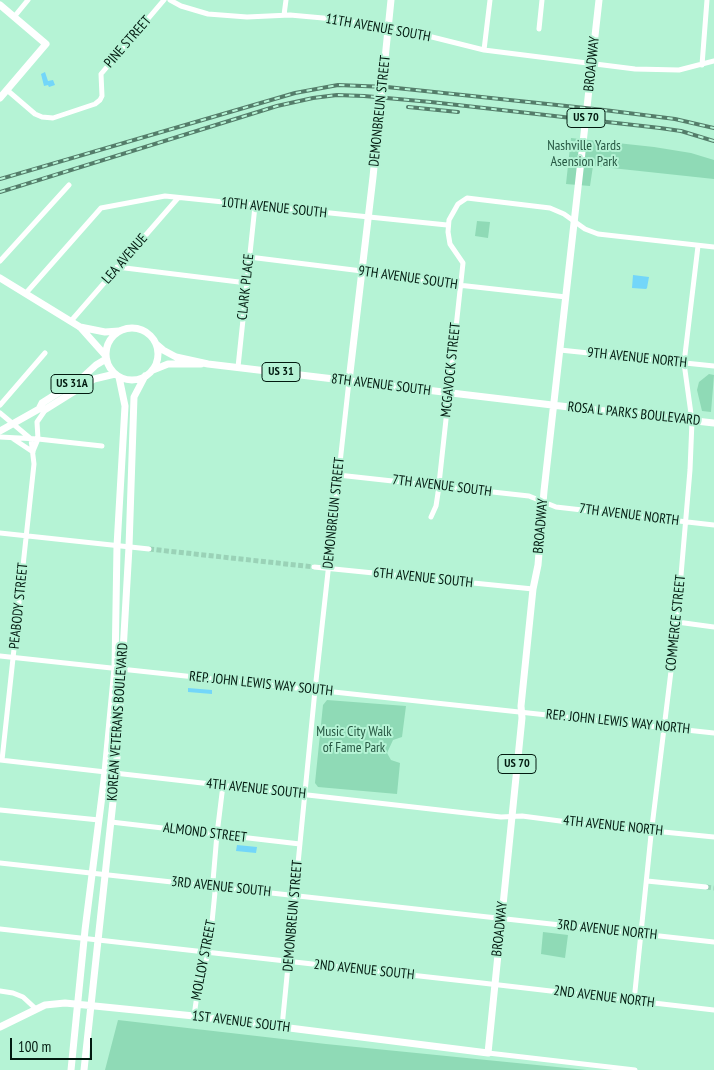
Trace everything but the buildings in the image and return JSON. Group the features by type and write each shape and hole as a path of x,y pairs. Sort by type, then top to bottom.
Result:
{"main road":[{"name":"DEMONBREUN STREET","path":"349,381 373,177 391,0"},
{"name":"BROADWAY","path":"488,1052 533,589 538,566 599,0"},
{"path":"0,5 46,44 0,98"},
{"name":"US 31","path":"0,278 80,327 106,357 117,375"},
{"name":"US 31","path":"80,327 105,332 131,328 143,330 153,338 156,344"},
{"path":"106,357 110,341 119,331"},
{"path":"152,370 158,357 156,344"},
{"name":"8TH AVENUE SOUTH","path":"156,344 176,357 208,364 554,405"},
{"name":"US 31A","path":"42,409 42,403 78,380 106,357"},
{"name":"8TH AVENUE SOUTH","path":"152,370 172,363 186,365 208,364"},
{"name":"US 31","path":"145,376 152,370"},
{"path":"117,375 130,380 145,376"},
{"name":"US 31A","path":"0,431 94,379 117,375"},
{"name":"KOREAN VETERANS BOULEVARD","path":"84,1070 116,774 119,669 117,546 125,406 117,375"},
{"name":"KOREAN VETERANS BOULEVARD","path":"71,1070 84,939 119,669 129,547 134,397 145,376"},
{"name":"ROSA L PARKS BOULEVARD","path":"554,405 714,423"},
{"name":"1ST AVENUE SOUTH","path":"0,1027 45,1005 59,1003 194,1016 488,1052"}],"street":[{"path":"14,17 28,0"},
{"name":"PINE STREET","path":"7,90 35,114 42,117 53,118 95,104 102,96 101,74 164,0"},
{"name":"11TH AVENUE SOUTH","path":"170,0 208,14 247,17 284,15 323,18 396,28 484,50 587,63 656,70 679,70 714,61"},
{"path":"284,15 286,0"},
{"path":"484,50 490,0"},
{"path":"539,30 542,0"},
{"path":"702,65 707,0"},
{"path":"0,261 69,185"},
{"name":"10TH AVENUE SOUTH","path":"26,293 101,208 164,196 447,226"},
{"name":"LEA AVENUE","path":"72,321 178,198"},
{"path":"447,226 454,208 467,198 550,208 590,232 604,236 714,247"},
{"name":"CLARK PLACE","path":"238,368 254,206"},
{"name":"MCGAVOCK STREET","path":"431,517 436,506 439,486 462,260 450,244 447,226"},
{"name":"COMMERCE STREET","path":"634,1001 677,622 690,470 692,421 684,363 698,246"},
{"name":"9TH AVENUE SOUTH","path":"250,257 362,271 368,275 566,297"},
{"path":"117,268 247,284"},
{"name":"9TH AVENUE NORTH","path":"560,350 714,366"},
{"path":"0,405 46,353"},
{"name":"DEMONBREUN STREET","path":"282,1027 314,690 349,381"},
{"name":"PEABODY STREET","path":"33,452 38,439 37,422 42,409"},
{"path":"0,413 31,439"},
{"path":"0,436 102,446"},
{"path":"12,438 33,452"},
{"name":"PEABODY STREET","path":"1,760 34,464 31,439"},
{"name":"7TH AVENUE SOUTH","path":"338,475 529,496 544,502"},
{"name":"7TH AVENUE NORTH","path":"544,502 556,507 714,525"},
{"path":"0,533 149,549"},
{"name":"6TH AVENUE SOUTH","path":"314,567 533,589"},
{"path":"677,622 714,627"},
{"name":"REP. JOHN LEWIS WAY SOUTH","path":"0,656 522,712"},
{"name":"REP. JOHN LEWIS WAY NORTH","path":"522,712 714,732"},
{"name":"4TH AVENUE SOUTH","path":"1,760 512,816"},
{"name":"MOLLOY STREET","path":"194,1016 199,981 209,952 215,892 213,881 223,785"},
{"path":"0,810 99,820"},
{"name":"4TH AVENUE NORTH","path":"512,816 714,837"},
{"name":"ALMOND STREET","path":"111,822 300,844"},
{"name":"3RD AVENUE SOUTH","path":"0,863 501,918"},
{"path":"647,881 706,887"},
{"name":"3RD AVENUE NORTH","path":"501,918 714,942"},
{"name":"2ND AVENUE SOUTH","path":"0,929 494,984"},
{"name":"2ND AVENUE NORTH","path":"494,984 714,1010"},
{"path":"0,991 23,997 36,1009"},
{"path":"488,1052 635,1070"}],"green space":[{"name":"Nashville Yards Asension Park","path":"571,138 691,153 714,160 714,179 593,166 590,186 566,184"},
{"path":"477,221 490,222 488,238 475,236"},
{"path":"709,374 714,375 711,412 702,411 697,390 699,382"},
{"name":"Music City Walk of Fame Park","path":"327,700 406,706 402,737 393,740 387,753 391,760 400,763 397,794 318,787 315,783 323,705"},
{"path":"543,932 568,935 565,958 541,954"},
{"path":"118,1020 326,1044 587,1070 105,1070"}],"water":[{"path":"45,72 48,81 53,80 55,85 44,86 41,74"},
{"path":"633,275 649,277 646,289 632,288"},
{"path":"188,688 212,690 212,694 188,692"},
{"path":"237,845 257,847 256,853 236,851"}],"tunnel":[{"path":"149,549 314,567"},
{"path":"706,887 714,888"}],"railway":[{"path":"0,179 295,93 338,85 387,87 604,110 675,119 714,128"},
{"path":"0,192 277,106 337,95 431,102 660,128 681,131 714,141"},
{"path":"408,107 458,112"}]}
